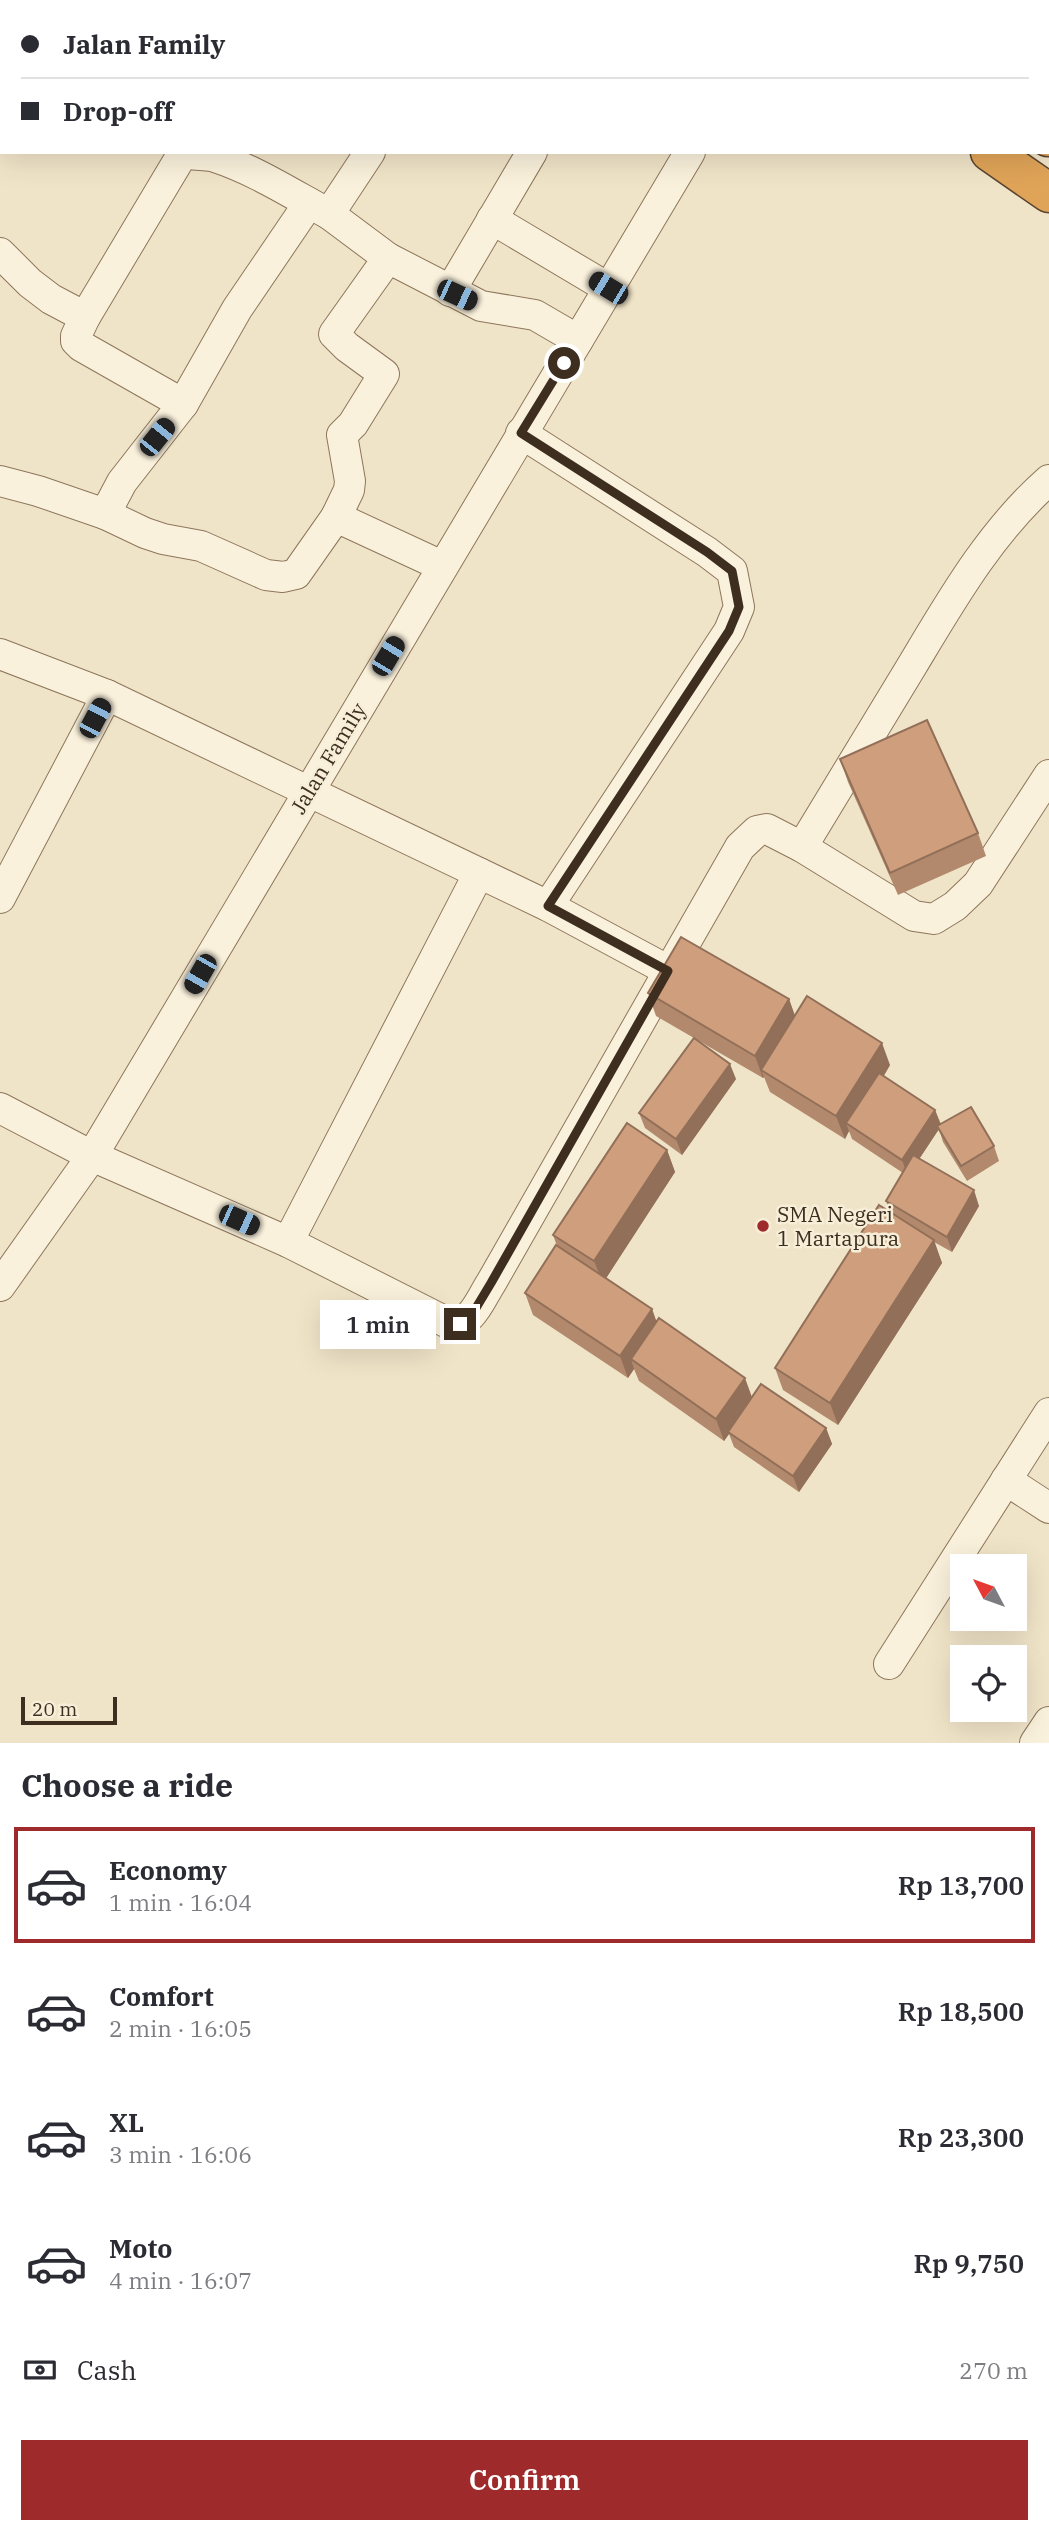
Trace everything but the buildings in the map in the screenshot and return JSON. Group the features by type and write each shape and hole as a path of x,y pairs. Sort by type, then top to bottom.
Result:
{"highway":[{"path":"993,154 1049,193"}],"street":[{"path":"182,154 85,317 76,341 183,404"},
{"path":"204,154 256,162 388,258 481,306 535,315 578,340"},
{"path":"105,514 122,482 183,404 237,309 368,154"},
{"path":"450,291 531,154"},
{"name":"Jalan Family","path":"0,1286 92,1156 689,154"},
{"path":"492,219 608,288"},
{"path":"0,253 30,283 51,299 85,317"},
{"path":"0,481 105,514 163,539 201,546 266,575 283,577 296,574 336,517 349,490 350,481 342,435 353,424 384,374 326,329 388,258"},
{"path":"521,433 707,552 732,571 739,607 729,631 548,906"},
{"path":"802,847 942,616 994,538 1022,504 1049,480"},
{"path":"336,517 442,566"},
{"path":"0,654 107,695 548,906 668,971"},
{"path":"0,898 107,695"},
{"path":"0,1108 92,1156 288,1242 450,1324 460,1324 470,1318 747,838 757,831 767,829 802,847 914,916 934,919 955,906 978,884 1049,775"},
{"path":"288,1242 479,873"},
{"path":"889,1664 1049,1413"},
{"path":"1006,1480 1049,1508"},
{"path":"1035,1743 1049,1722"}],"place":[{"name":"SMA Negeri 1 Martapura","path":"763,1226"}],"route":[{"path":"460,1324 470,1318 491,1283 668,971 548,906 729,631 739,607 732,571 707,552 521,433 564,363"}]}
